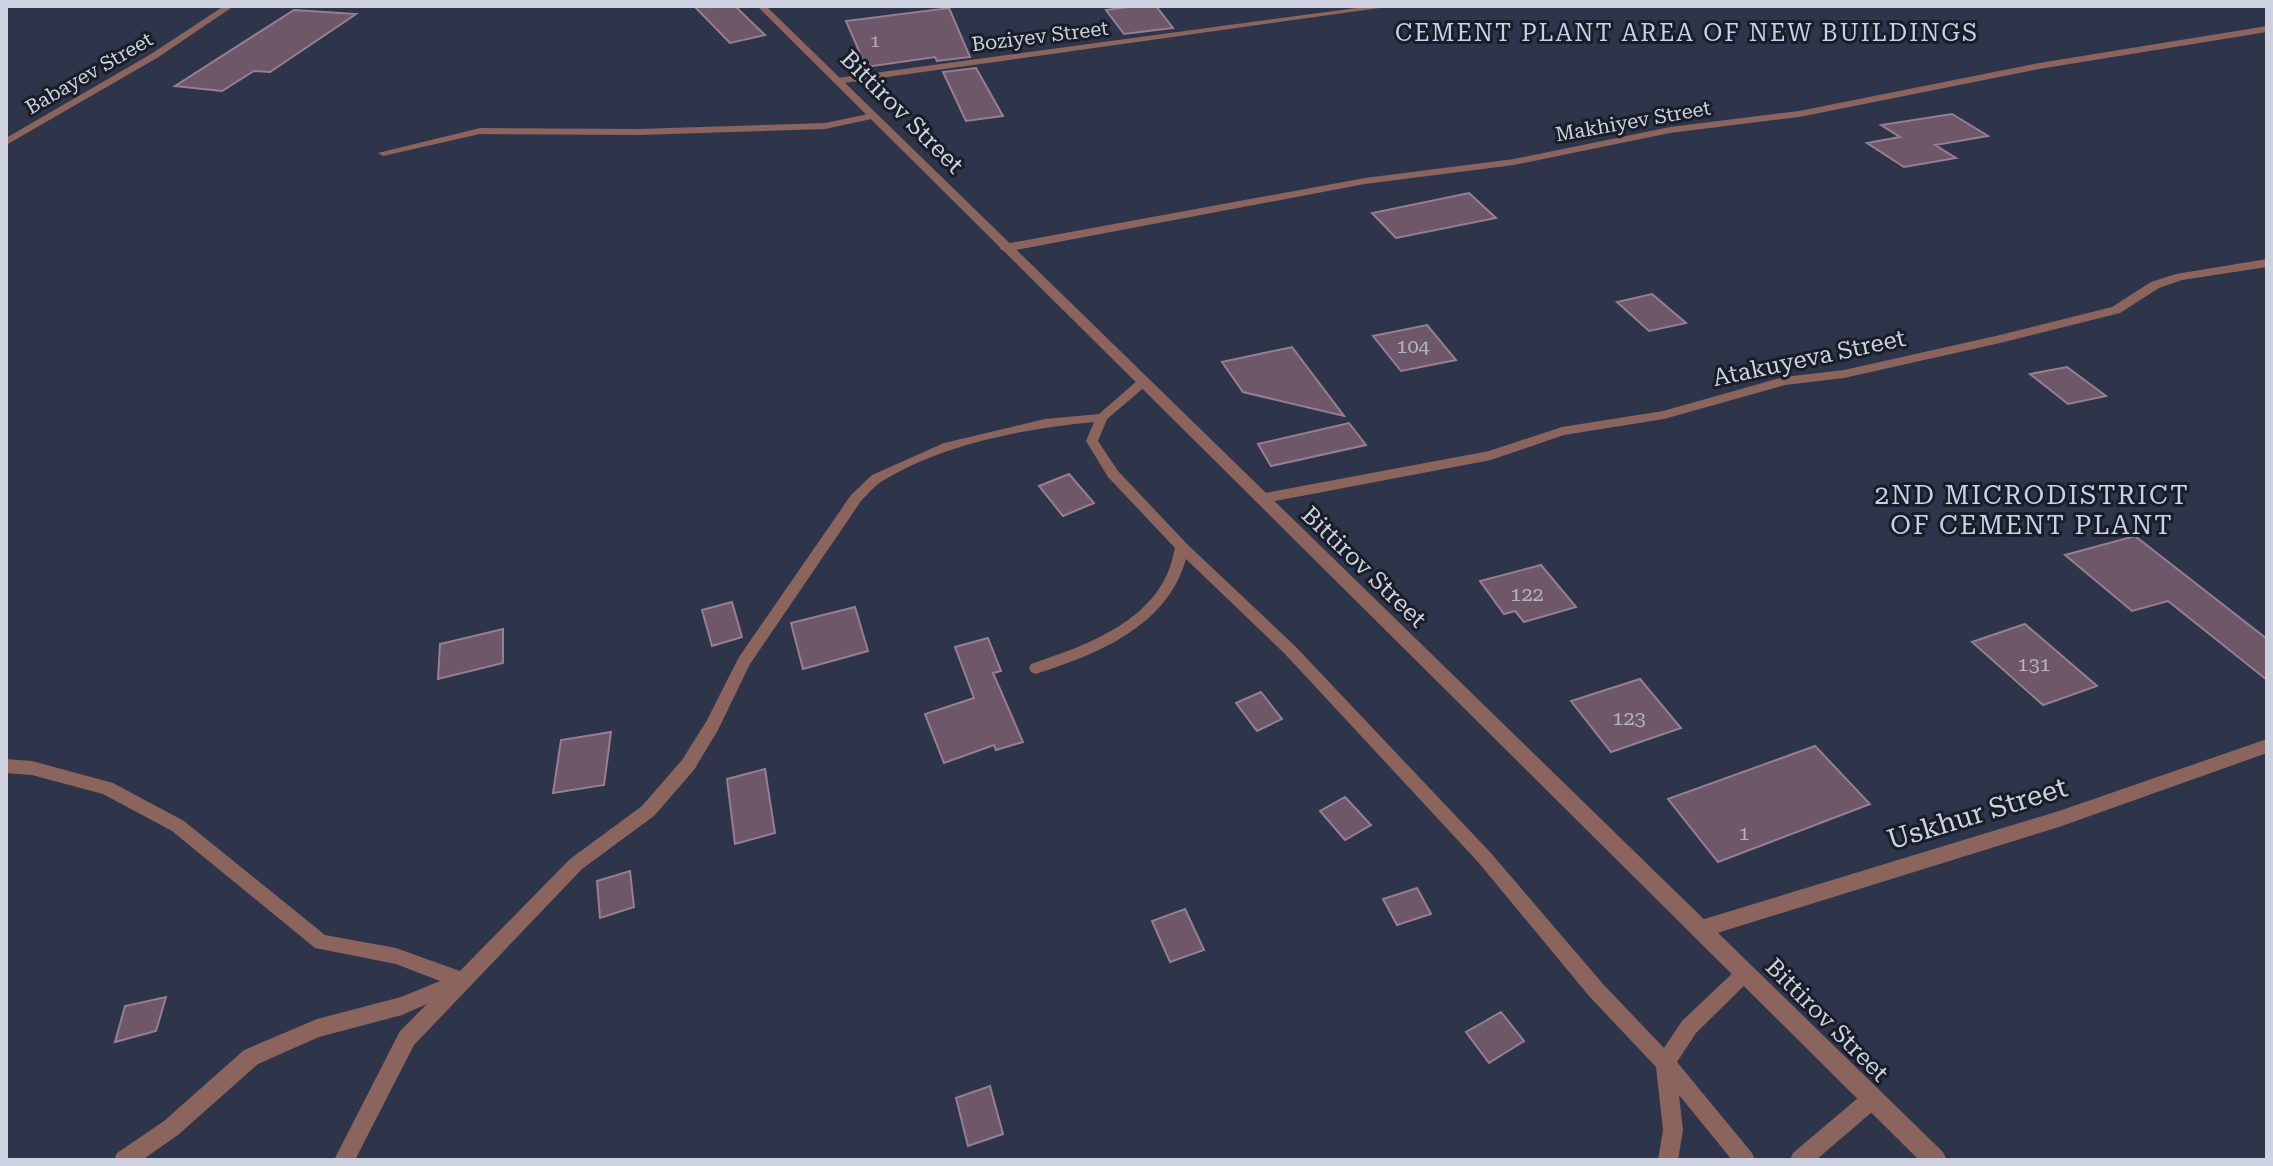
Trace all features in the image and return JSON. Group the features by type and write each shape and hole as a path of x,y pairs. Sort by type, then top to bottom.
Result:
{"street":[{"name":"Babayev Street","path":"6,142 154,56 230,6"},
{"name":"Bittirov Street","path":"761,6 1935,1160"},
{"name":"Boziyev Street","path":"837,81 1390,6"},
{"name":"Makhiyev Street","path":"1005,248 1365,181 1514,162 1670,130 1799,114 2039,66 2267,29"},
{"name":"Atakuyeva Street","path":"1260,499 1491,455 1562,431 1664,415 1784,381 1844,374 2000,339 2116,310 2155,285 2180,277 2267,263"},
{"name":"Uskhur Street","path":"1701,929 2059,819 2267,746"}],"lane":[{"path":"383,153 480,131 639,132 825,126 873,116"},
{"path":"1142,383 1102,417 1092,441 1113,474 1182,547 1290,650 1484,857 1605,1000 1665,1063 1745,1160"},
{"path":"344,1160 407,1038 576,864 648,811 688,765 744,661 848,509 877,478 948,446 1045,423 1102,417"},
{"path":"1036,668 1102,643 1150,609 1176,577 1182,547"},
{"path":"6,766 32,768 107,788 178,826 321,942 396,956 461,980"},
{"path":"1668,1160 1673,1130 1665,1063 1689,1027 1746,972"},
{"path":"124,1160 171,1128 251,1057 317,1028 402,1006 461,980"},
{"path":"1800,1160 1872,1099"}],"building":[{"path":"694,6 735,6 765,35 730,43"},
{"path":"1156,6 1173,28 1124,34 1106,10"},
{"path":"949,8 970,57 937,61 935,57 866,67 846,21"},
{"path":"294,10 356,14 270,72 254,71 222,91 175,86"},
{"path":"976,68 1003,116 966,121 943,72"},
{"path":"1952,114 1988,136 1935,145 1956,158 1904,167 1867,143 1900,137 1881,125"},
{"path":"1469,193 1496,218 1396,238 1372,213"},
{"path":"1652,294 1686,323 1649,331 1617,302"},
{"path":"1427,325 1456,360 1401,371 1373,336"},
{"path":"1292,347 1344,416 1243,392 1222,362"},
{"path":"2067,367 2106,396 2068,404 2030,374"},
{"path":"1349,423 1366,445 1271,466 1258,444"},
{"path":"1069,474 1094,503 1063,516 1039,486"},
{"path":"2135,536 2267,639 2267,680 2168,601 2132,611 2065,555"},
{"path":"1541,565 1576,607 1524,622 1515,611 1504,614 1480,581"},
{"path":"732,602 742,637 712,646 702,610"},
{"path":"855,607 868,651 803,669 791,623"},
{"path":"2025,624 2097,686 2043,705 1972,642"},
{"path":"503,629 503,663 438,679 440,644"},
{"path":"988,638 1001,671 993,673 1023,742 996,750 994,745 944,763 925,714 974,698 955,647"},
{"path":"1640,679 1681,728 1611,752 1571,701"},
{"path":"1261,692 1282,719 1257,731 1236,703"},
{"path":"611,732 604,785 553,793 561,740"},
{"path":"1815,746 1870,804 1718,862 1668,799"},
{"path":"765,769 775,833 735,844 727,779"},
{"path":"1345,797 1371,825 1345,840 1320,811"},
{"path":"630,871 634,907 600,918 597,881"},
{"path":"1417,888 1431,914 1397,925 1383,899"},
{"path":"1185,909 1204,950 1170,962 1152,921"},
{"path":"166,997 156,1031 115,1042 125,1006"},
{"path":"1501,1012 1524,1041 1489,1063 1466,1032"},
{"path":"990,1086 1003,1134 968,1146 956,1098"}],"district":[{"name":"CEMENT PLANT AREA OF NEW BUILDINGS","path":"1687,33"},
{"name":"2ND MICRODISTRICT OF СEMENT PLANT","path":"2032,510"}]}
